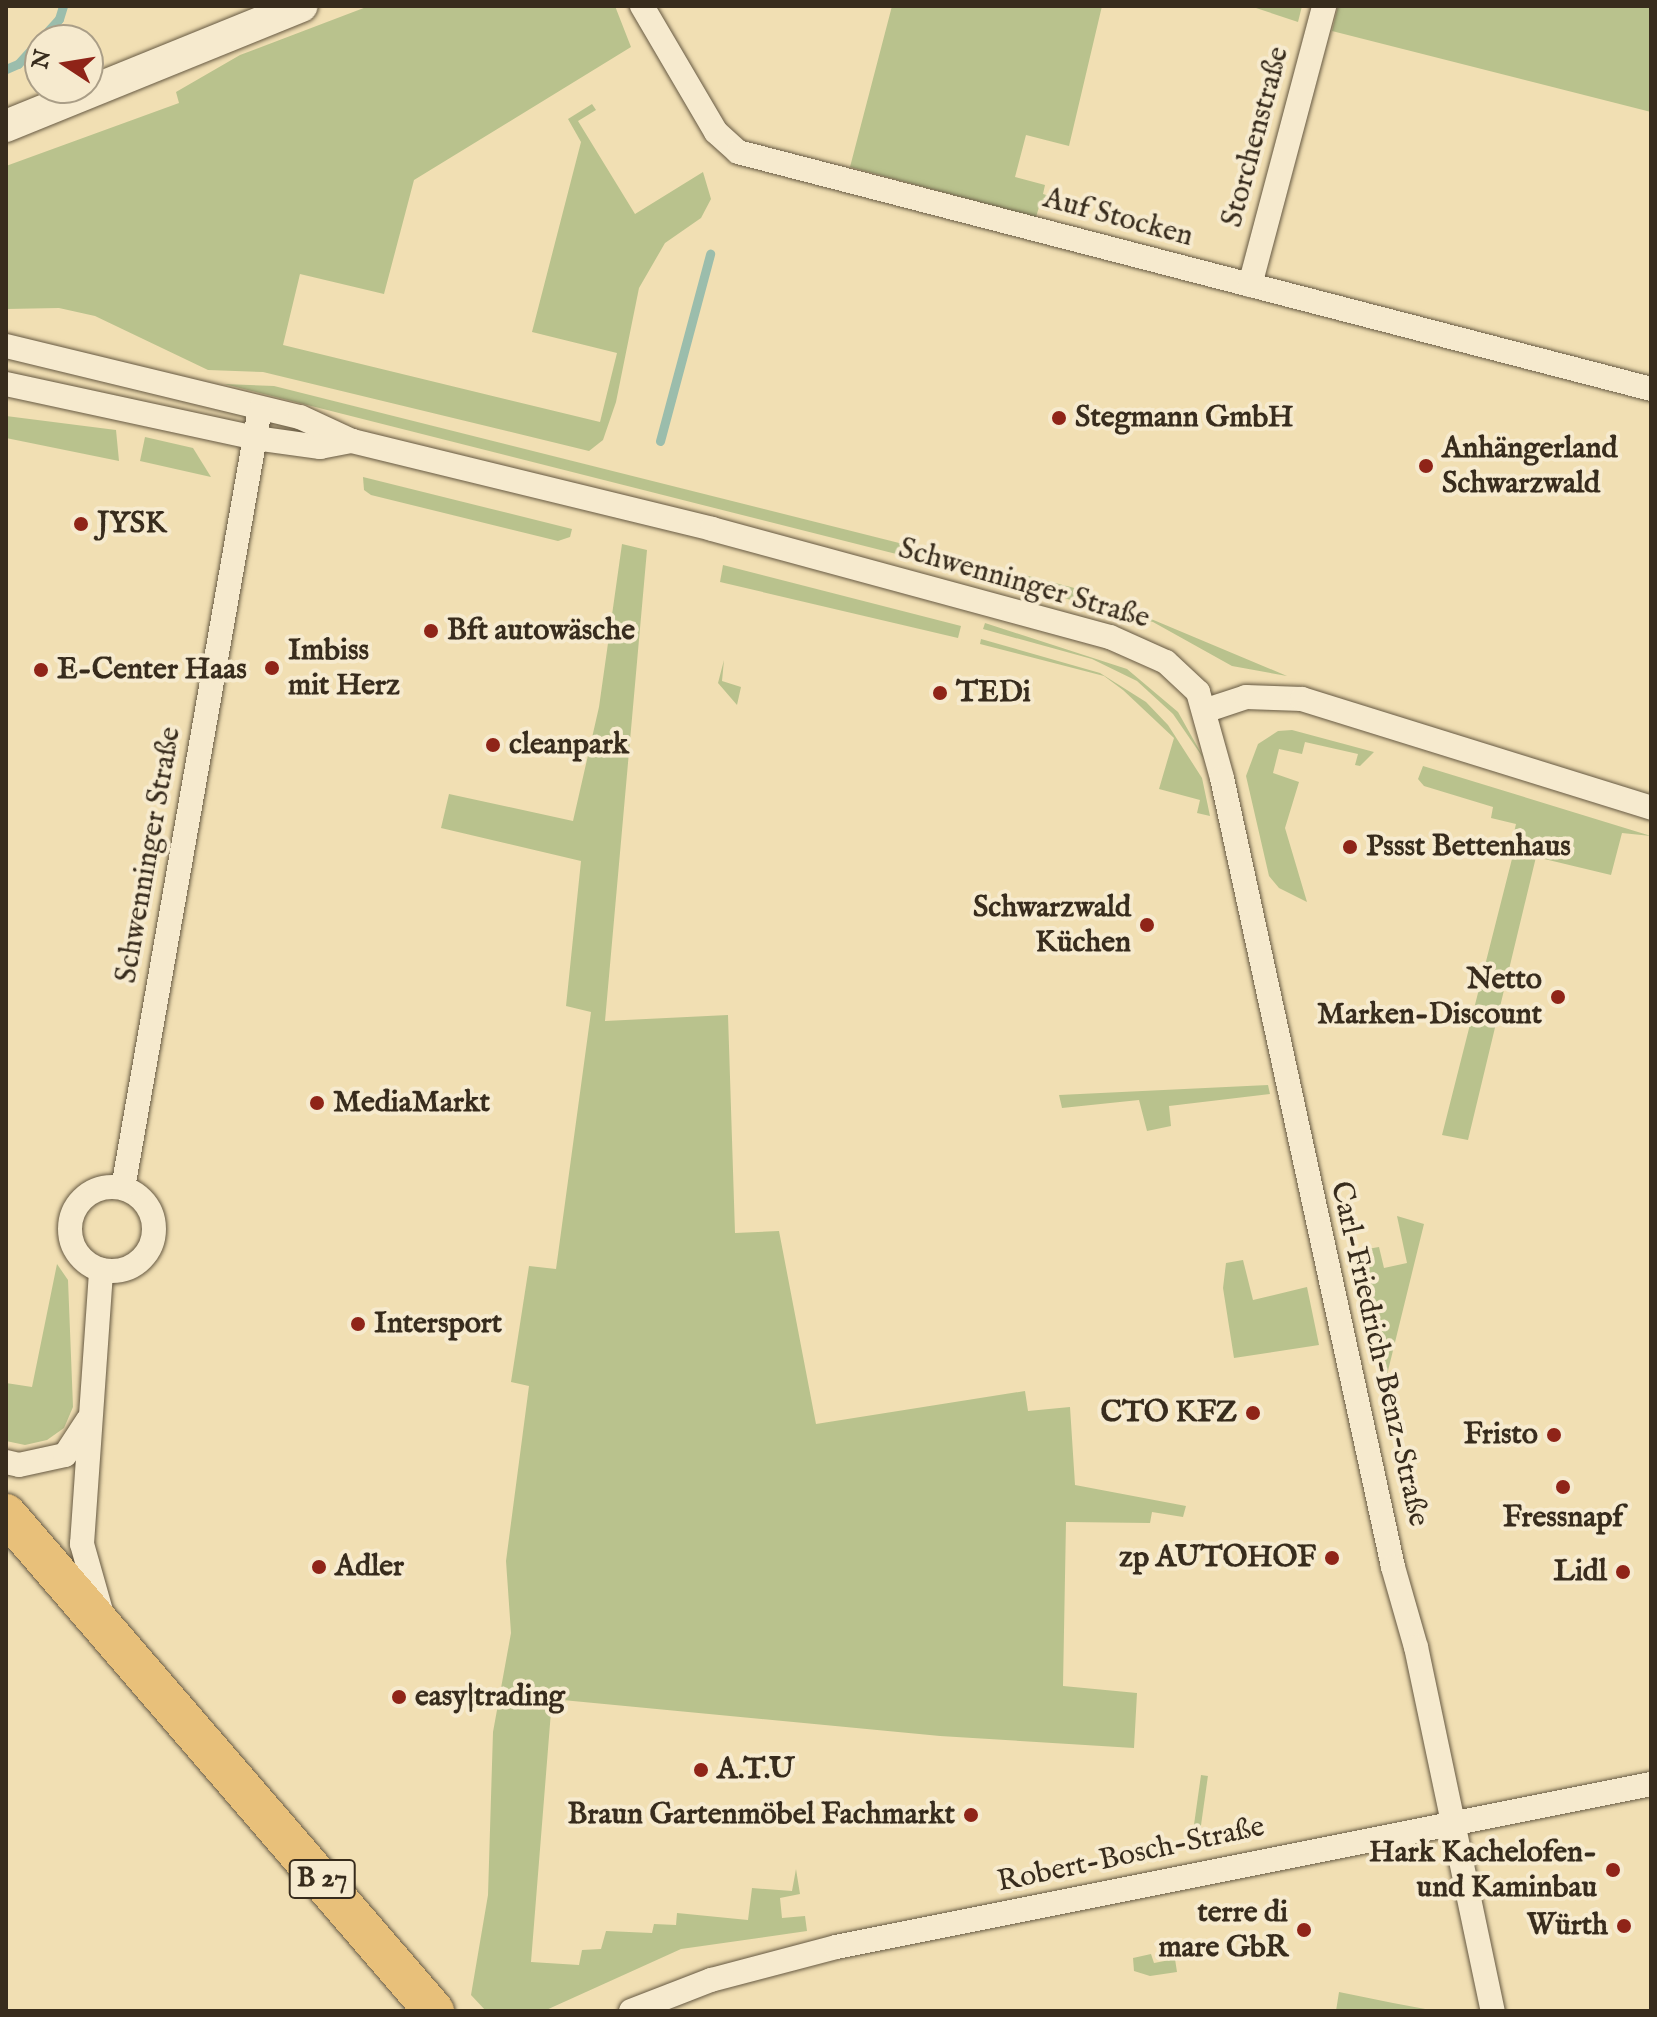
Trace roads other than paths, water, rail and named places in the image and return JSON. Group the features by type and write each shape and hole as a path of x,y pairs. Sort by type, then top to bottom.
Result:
{"main road":[{"name":"B 27","path":"6,1514 434,2011"}],"street":[{"path":"11,121 302,6"},
{"name":"Auf Stocken","path":"642,6 716,132 738,152 1651,389"},
{"name":"Storchenstraße","path":"1250,285 1324,6"},
{"name":"Schwenninger Straße","path":"6,346 300,417 352,441 712,529 1110,637 1166,662 1198,692 1207,710"},
{"name":"Schwenninger Straße","path":"6,384 255,438 320,447 352,441"},
{"name":"Schwenninger Straße","path":"123,1188 260,409"},
{"path":"1207,710 1246,697 1302,699 1651,808"},
{"name":"Carl-Friedrich-Benz-Straße","path":"1207,710 1316,1223 1453,1821 1493,2011"},
{"path":"110,1186 123,1188 145,1202 154,1227 152,1241 137,1262 101,1270 79,1256 70,1221 84,1196 110,1186"},
{"path":"101,1270 83,1558 107,1628"},
{"path":"6,1462 19,1465 65,1455 91,1414"},
{"name":"Robert-Bosch-Straße","path":"631,2011 711,1980 836,1947 1453,1821 1651,1784"}],"waterway":[{"path":"6,69 18,64 59,19 63,6"},
{"path":"660,441 710,254"}],"place":[{"name":"Stegmann GmbH","path":"1059,418"},
{"name":"Anhängerland Schwarzwald","path":"1426,466"},
{"name":"JYSK","path":"81,524"},
{"name":"Bft autowäsche","path":"431,631"},
{"name":"Imbiss mit Herz","path":"272,668"},
{"name":"E-Center Haas","path":"41,670"},
{"name":"TEDi","path":"940,693"},
{"name":"cleanpark","path":"493,745"},
{"name":"Pssst Bettenhaus","path":"1350,847"},
{"name":"Schwarzwald Küchen","path":"1147,925"},
{"name":"Netto Marken-Discount","path":"1558,997"},
{"name":"MediaMarkt","path":"317,1103"},
{"name":"Intersport","path":"358,1324"},
{"name":"CTO KFZ","path":"1253,1413"},
{"name":"Fristo","path":"1554,1435"},
{"name":"Fressnapf","path":"1563,1487"},
{"name":"zp AUTOHOF","path":"1332,1558"},
{"name":"Adler","path":"319,1567"},
{"name":"Lidl","path":"1623,1572"},
{"name":"easy|trading","path":"399,1697"},
{"name":"A.T.U","path":"701,1770"},
{"name":"Braun Gartenmöbel Fachmarkt","path":"971,1815"},
{"name":"Hark Kachelofen- und Kaminbau","path":"1613,1870"},
{"name":"Würth","path":"1624,1926"},
{"name":"terre di mare GbR","path":"1304,1930"}]}
